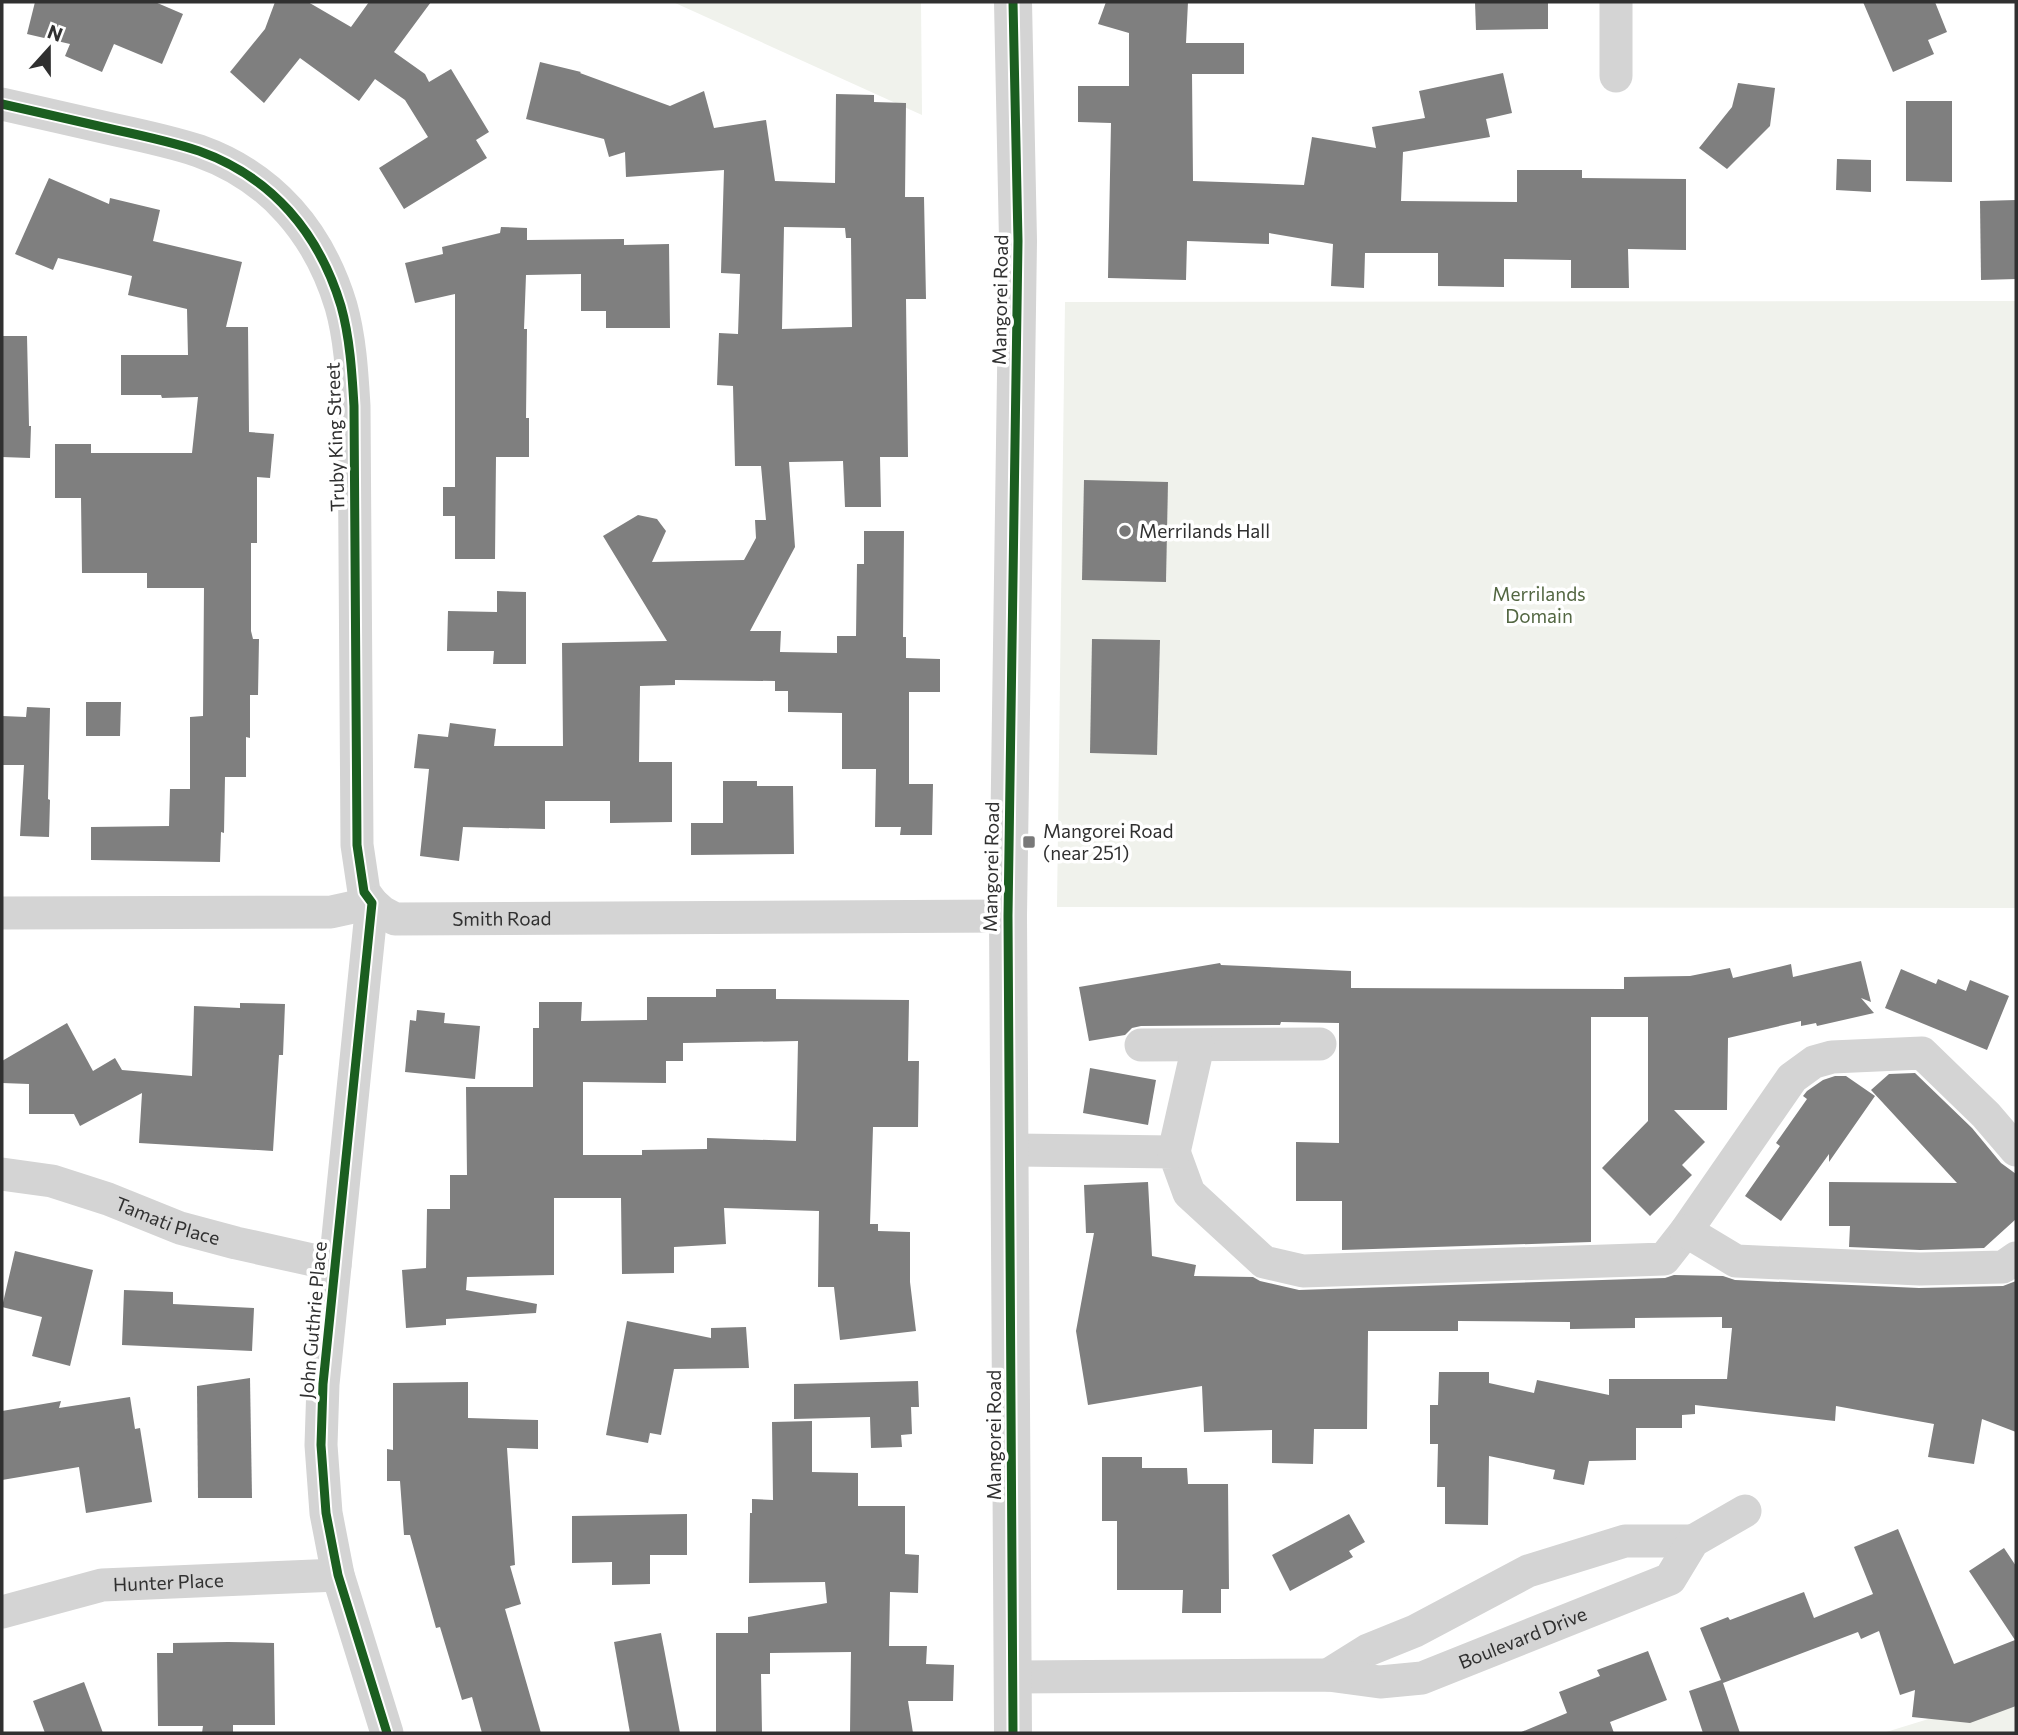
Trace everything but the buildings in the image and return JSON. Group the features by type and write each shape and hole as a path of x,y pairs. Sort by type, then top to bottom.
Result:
{"street":[{"name":"Mangorei Road","path":"1013,2 1018,241 1008,916 1013,1733"},
{"path":"1616,2 1616,76"},
{"name":"Truby King Street","path":"2,104 158,139 201,152 237,168 274,195 303,225 326,262 341,307 351,355 357,845 364,892 372,902"},
{"name":"Smith Road","path":"372,902 395,919 1008,916"},
{"path":"2,913 331,912 372,902"},
{"name":"John Guthrie Place","path":"372,902 323,1384 321,1445 326,1513 338,1575 387,1733"},
{"path":"1141,1045 1320,1044"},
{"path":"1198,1046 1174,1152 1189,1193 1264,1262 1303,1271 1664,1259 1792,1078 1814,1062 1832,1057 1922,1053 1986,1115 2016,1150"},
{"path":"1010,1150 1174,1152"},
{"name":"Tamati Place","path":"2,1174 52,1181 180,1228 335,1265"},
{"path":"1686,1231 1736,1261 1920,1269 2003,1266 2016,1258"},
{"name":"Boulevard Drive","path":"1013,1676 1328,1675 1380,1682 1422,1678 1670,1579 1693,1541 1745,1511"},
{"name":"Boulevard Drive","path":"1328,1675 1368,1650 1415,1631 1528,1571 1625,1541 1693,1541"},
{"name":"Hunter Place","path":"2,1612 102,1585 338,1575"}],"green space":[{"path":"673,2 921,2 922,115"},
{"name":"Merrilands Domain","path":"2016,301 2016,908 1057,907 1065,302"},
{"path":"2016,1692 2016,1733 1883,1733"}],"cycle path":[{"path":"1013,2 1018,241 1008,916 1013,1733"},
{"path":"2,104 179,145 225,162 249,176 270,192 306,232 332,279 344,318 354,406 357,845 364,892 372,903 323,1384 321,1445 326,1513 338,1575 387,1733"}],"place":[{"name":"Merrilands Hall","path":"1125,531"},
{"name":"Mangorei Road (near 251)","path":"1029,842"}]}
